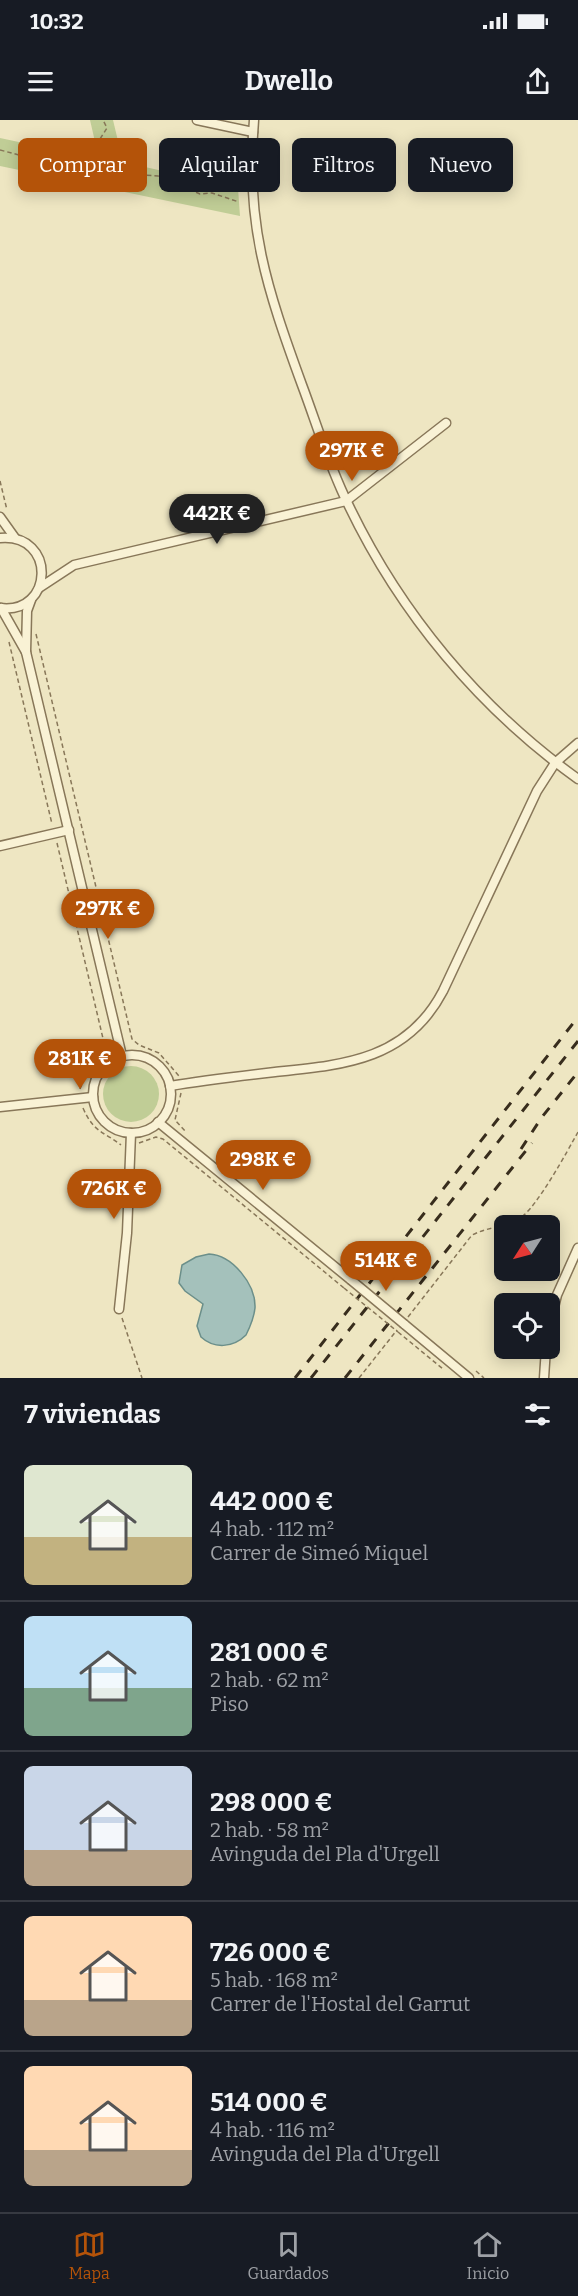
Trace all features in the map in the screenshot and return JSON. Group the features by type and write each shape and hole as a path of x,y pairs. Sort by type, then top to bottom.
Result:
{"street":[{"path":"197,120 253,132"},
{"path":"255,120 253,211 264,273 277,315 346,501 388,578 436,646 493,708 555,763 578,779"},
{"path":"39,588 74,565 346,501 446,423"},
{"path":"3,514 15,538"},
{"path":"0,538 15,538 31,547 40,561 42,577 27,611 26,652 122,1056"},
{"path":"0,608 15,608 31,600"},
{"path":"0,608 26,652"},
{"path":"170,1086 337,1066 370,1056 414,1031 429,1015 438,999 537,791 555,763 578,743"},
{"path":"0,846 69,830"},
{"path":"132,1054 153,1060 161,1067 170,1086 169,1106 158,1122 141,1132 122,1131 105,1122 99,1115 93,1097 93,1088 100,1071 106,1064 132,1054"},
{"path":"0,1107 93,1097"},
{"path":"158,1122 469,1378"},
{"path":"119,1309 127,1233 131,1133"},
{"path":"558,1293 578,1248"},
{"path":"544,1378 545,1359"}],"path":[{"path":"101,138 107,128 103,120"},
{"path":"0,150 18,154"},
{"path":"147,176 158,177 194,192 212,193 239,202"},
{"path":"0,481 6,506 3,514"},
{"path":"0,507 6,506"},
{"path":"34,626 132,1039 138,1045 159,1053 167,1059 177,1074 182,1076"},
{"path":"8,637 105,1047 89,1066 77,1092"},
{"path":"183,1090 175,1120 186,1132"},
{"path":"80,1106 94,1127 105,1136 120,1143 123,1149"},
{"path":"359,1378 472,1235 486,1228 503,1225 523,1217 557,1170 578,1132"},
{"path":"136,1147 156,1137 163,1139 446,1371"},
{"path":"119,1309 142,1378"}],"green space":[{"path":"90,120 113,120 117,138 94,138"},
{"path":"0,138 18,142 18,170 0,166"},
{"path":"147,167 159,170 159,192 238,192 240,216 125,192 147,192"},
{"path":"126,1066 136,1066 151,1074 157,1083 159,1094 157,1105 151,1114 136,1122 126,1122 115,1117 108,1110 103,1099 103,1089 108,1078 115,1071"}],"water":[{"path":"209,1254 226,1259 241,1272 254,1299 254,1315 246,1335 229,1345 212,1344 201,1337 197,1326 203,1304 185,1291 179,1283 182,1265 196,1257"}],"railway":[{"path":"295,1378 578,1017"},
{"path":"311,1378 578,1041"},
{"path":"521,1149 542,1117 578,1072"},
{"path":"345,1378 532,1143"}]}
